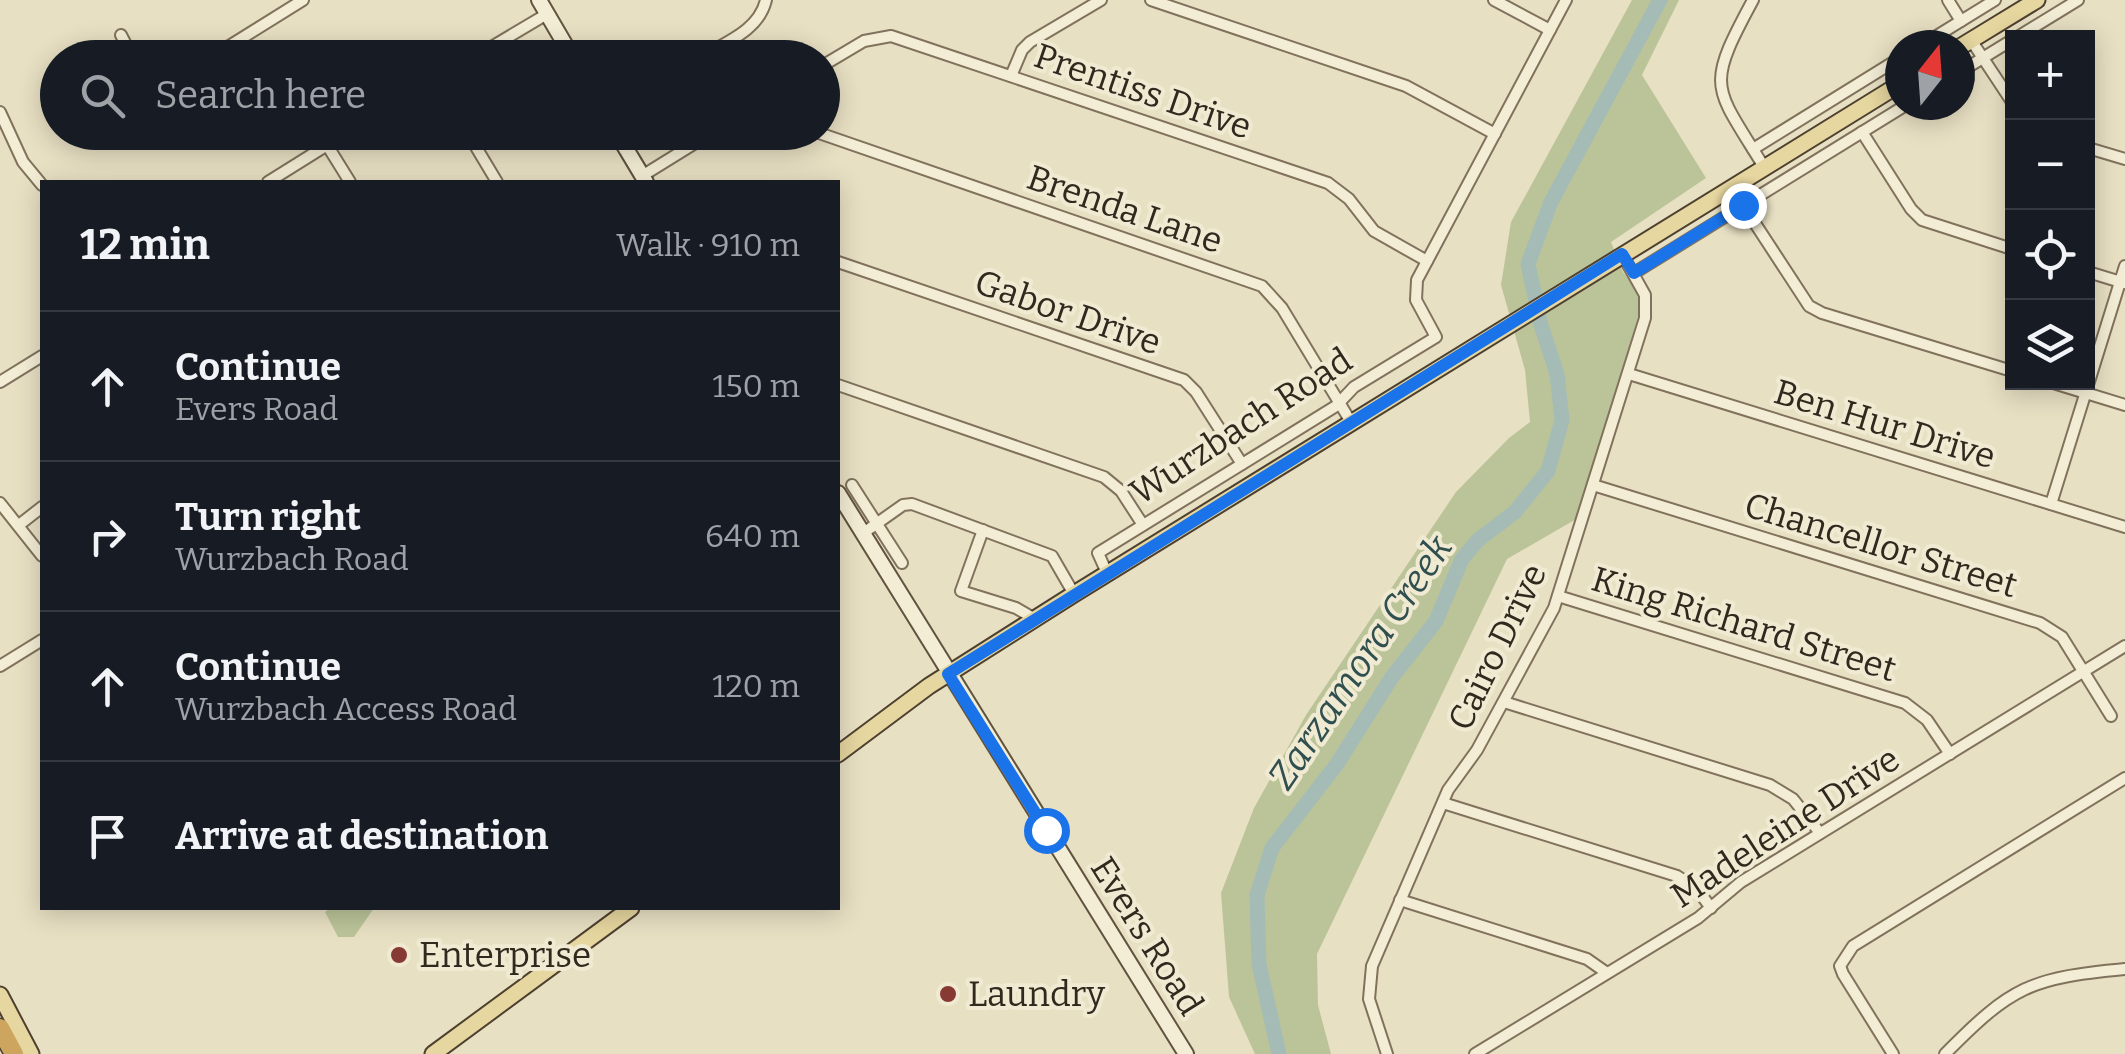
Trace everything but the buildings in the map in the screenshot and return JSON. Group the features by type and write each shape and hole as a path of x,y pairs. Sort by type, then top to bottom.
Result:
{"highway":[{"path":"8,1027 14,1054"}],"main road":[{"path":"538,0 562,40"},
{"path":"1975,37 2036,0"},
{"name":"Wurzbach Road","path":"840,753 948,674 1107,573 1885,93"},
{"path":"627,150 644,179"},
{"name":"Evers Road","path":"840,496 1186,1054"},
{"path":"433,1054 628,910"},
{"path":"0,998 8,1027 30,1054"}],"street":[{"path":"730,40 758,20 766,0"},
{"path":"1012,76 1022,50 1030,42 1100,0"},
{"path":"1151,0 1406,86 1495,134"},
{"path":"1494,0 1550,30"},
{"path":"1427,262 1566,0"},
{"path":"1753,0 1727,48 1719,82 1722,98 1764,167"},
{"path":"1948,0 1960,21"},
{"path":"1946,30 1994,0"},
{"path":"2029,30 2078,0"},
{"path":"237,40 294,2"},
{"path":"503,40 547,14"},
{"path":"121,36 123,40"},
{"name":"Prentiss Drive","path":"840,55 864,41 891,36 1328,183 1349,199 1374,231 1427,262"},
{"path":"1975,62 2005,44"},
{"path":"1975,51 2005,92"},
{"path":"1753,149 1885,67"},
{"path":"0,112 23,162 40,182"},
{"path":"1634,273 1885,118"},
{"path":"1862,132 1922,220 2005,247"},
{"name":"Brenda Lane","path":"840,140 1262,286 1282,308 1350,422"},
{"path":"0,152 14,144"},
{"path":"271,180 319,150"},
{"path":"330,150 349,180"},
{"path":"478,150 497,180"},
{"path":"644,179 687,150"},
{"path":"2095,150 2125,159"},
{"path":"1743,205 1809,306 2005,369"},
{"name":"Cairo Drive","path":"1387,1054 1370,1008 1368,982 1376,956 1455,778 1477,750 1558,596 1628,374 1646,305 1645,295 1622,254"},
{"name":"Wurzbach Road","path":"1107,573 1098,553 1338,404 1354,387 1436,337 1416,300 1417,280 1427,262"},
{"name":"Gabor Drive","path":"840,263 1184,380 1196,392 1242,464"},
{"path":"2051,504 2125,266"},
{"path":"2095,274 2123,282"},
{"path":"0,382 40,357"},
{"name":"Ben Hur Drive","path":"1628,374 2125,527"},
{"path":"840,387 1104,478 1121,492 1143,525"},
{"path":"2074,390 2125,405"},
{"path":"852,485 902,563"},
{"name":"Chancellor Street","path":"1593,485 2040,624 2062,637 2110,716"},
{"path":"0,503 40,553"},
{"path":"862,534 904,504 912,504 1052,556 1074,594"},
{"path":"19,525 40,509"},
{"path":"983,530 961,590 1016,608 1035,619"},
{"name":"King Richard Street","path":"1558,596 1906,702 1927,720 1950,754"},
{"path":"0,666 40,641"},
{"name":"Madeleine Drive","path":"1474,1054 1712,908 1742,882 2125,646"},
{"path":"1504,702 1770,785 1800,806 1820,834"},
{"path":"1893,1054 1840,966 1853,946 2125,778"},
{"path":"1443,803 1669,873 1697,889 1712,908"},
{"path":"1400,900 1587,959 1607,973"},
{"path":"1945,1054 1990,1010 2027,987 2060,976 2125,969"}],"green space":[{"path":"1632,0 1679,0 1642,75 1706,178 1611,242 1623,272 1638,293 1640,310 1578,518 1507,559 1317,954 1318,1005 1331,1054 1255,1054 1229,997 1221,893 1254,808 1306,715 1456,492 1530,422 1525,370 1501,285 1511,222"},
{"path":"373,910 354,937 338,937 325,912"}],"waterway":[{"name":"Zarzamora Creek","path":"1279,1054 1259,964 1257,895 1272,848 1337,764 1392,677 1436,621 1462,559 1478,540 1515,512 1548,471 1562,420 1557,374 1528,264 1551,202 1660,0"}],"place":[{"name":"Enterprise","path":"399,955"},
{"name":"Laundry","path":"948,994"}],"route":[{"path":"1046,830 948,674 1622,254 1634,273 1743,205"}]}
